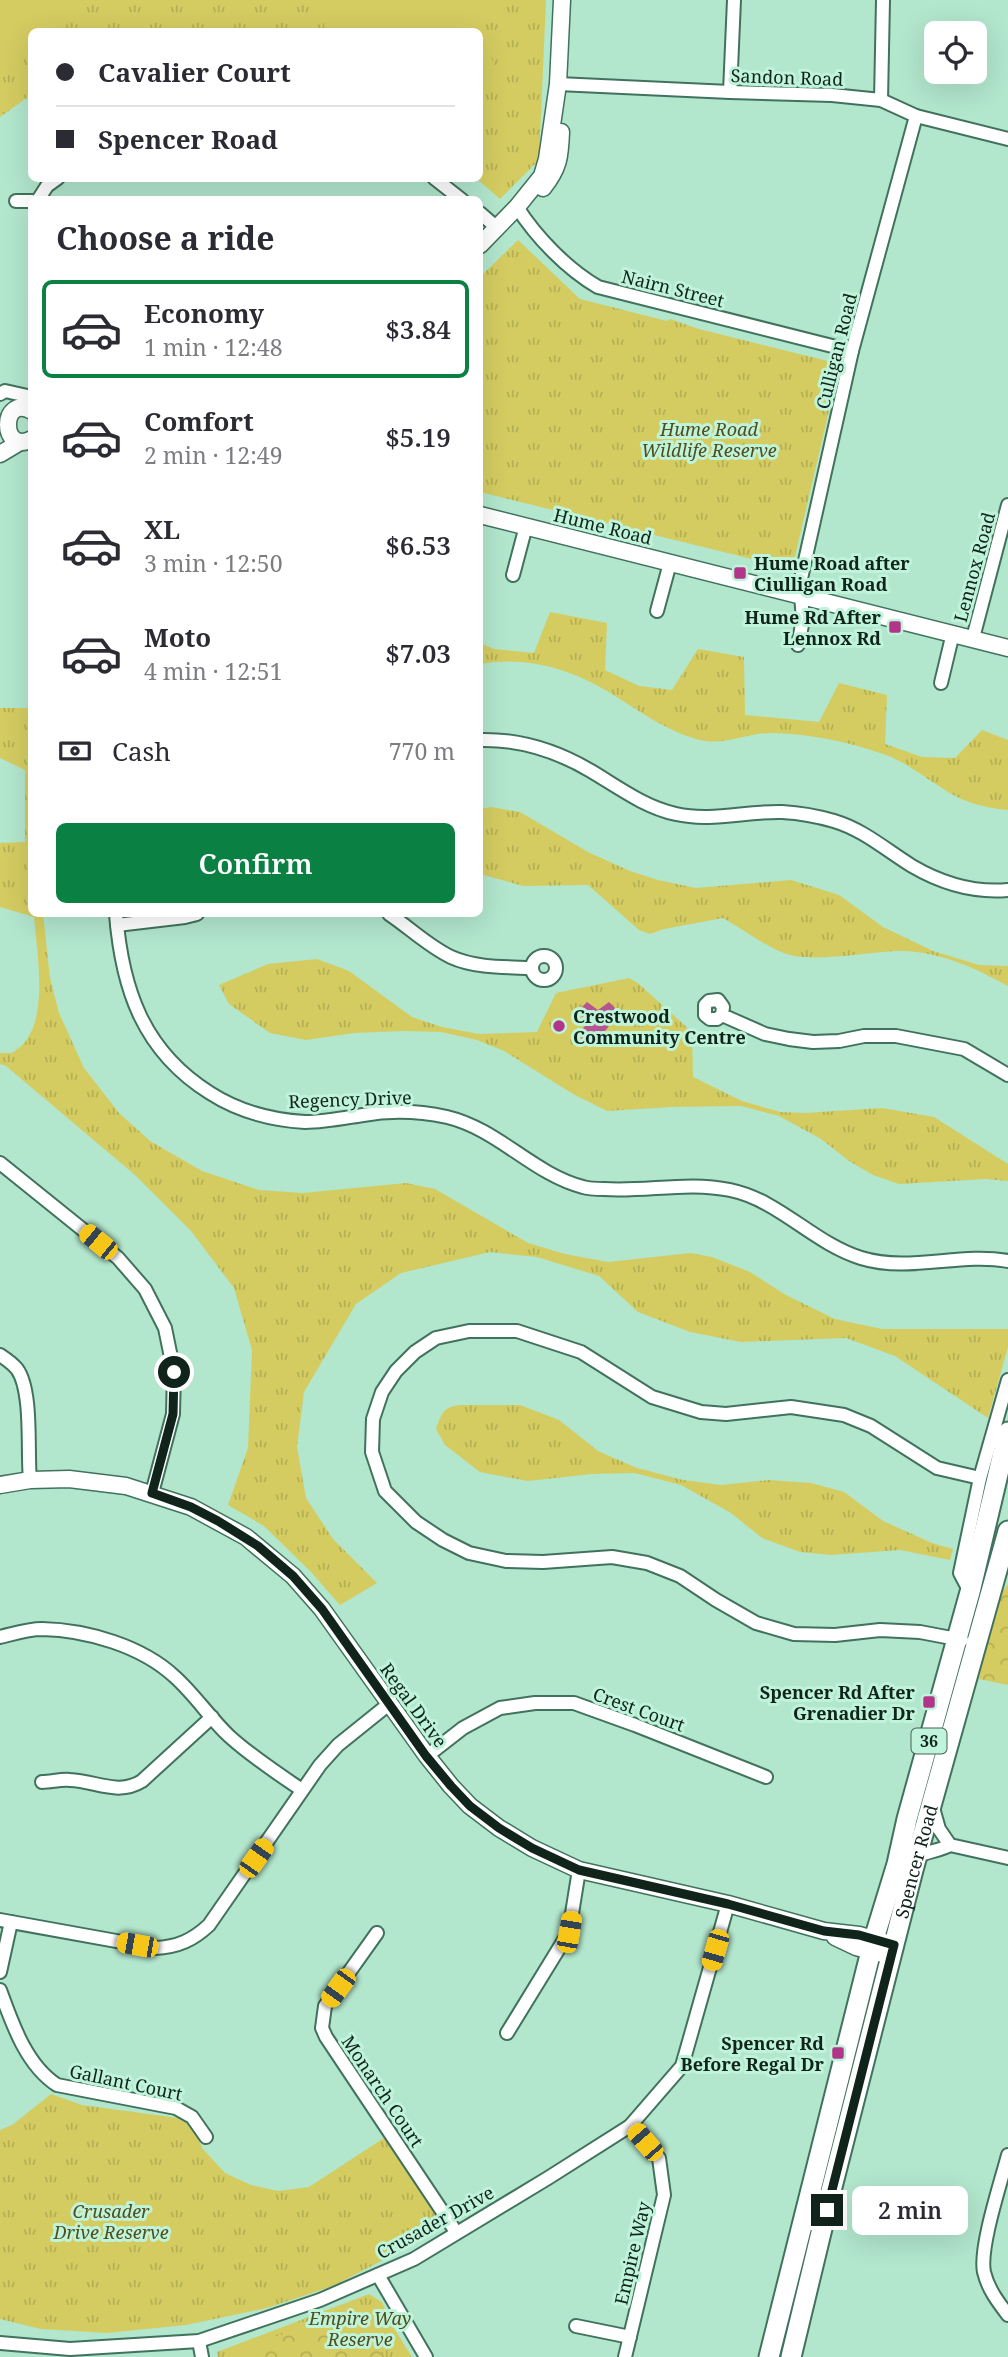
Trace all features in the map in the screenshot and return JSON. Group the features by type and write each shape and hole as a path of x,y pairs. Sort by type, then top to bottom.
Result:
{"main road":[{"name":"Spencer Road","path":"769,2357 873,1945 970,1592 1008,1432"},
{"name":"Spencer Road","path":"792,2357 916,1857 1008,1531"},
{"path":"907,1819 918,1809 946,1713 951,1711 956,1718"},
{"path":"847,2048 861,2034 870,2004 880,1999"},
{"path":"783,2357 799,2325"}],"street":[{"path":"483,244 552,176 559,164 561,117 558,84 562,0"},
{"path":"730,92 734,0"},
{"path":"881,100 883,0"},
{"name":"Sandon Road","path":"558,84 832,95 881,100 916,116 1008,139"},
{"name":"Culligan Road","path":"802,597 800,583 852,351 916,116"},
{"path":"41,196 52,182"},
{"path":"439,182 457,196"},
{"path":"16,201 28,201"},
{"path":"483,243 496,227 519,210"},
{"name":"Nairn Street","path":"519,210 546,243 584,279 598,287 852,351"},
{"path":"483,216 496,227"},
{"path":"0,394 5,391 28,396"},
{"path":"26,440 11,438 4,420 23,407 28,409"},
{"path":"0,454 26,440"},
{"name":"Lennox Road","path":"974,638 1008,505"},
{"name":"Hume Road","path":"483,515 1008,648"},
{"name":"Hume Road","path":"513,575 526,526"},
{"name":"Hume Road","path":"657,611 670,563"},
{"path":"798,645 803,620 802,597"},
{"path":"941,683 953,633"},
{"path":"483,740 513,742 541,748 566,758 657,809 678,814 730,816 780,812 805,814 834,821 860,831 912,866 957,886 979,891 1008,890"},
{"path":"116,919 185,917"},
{"path":"393,917 425,942 453,958 484,966 531,968"},
{"name":"Regency Drive","path":"116,919 121,960 133,1004 154,1041 177,1067 209,1093 240,1109 272,1118 306,1122 397,1111 449,1118 484,1131 554,1175 584,1188 626,1191 703,1185 733,1190 764,1203 841,1251 880,1262 904,1265 960,1260 1008,1261"},
{"path":"722,1015 765,1034 789,1039 813,1042 896,1036 964,1049 1008,1075"},
{"path":"0,1163 118,1258 145,1289 165,1328 174,1372 173,1414 152,1493"},
{"path":"978,1644 920,1632 794,1634 756,1623 680,1576 647,1563 612,1557 543,1562 506,1561 469,1553 416,1522 385,1491 372,1452 373,1419 383,1392 396,1371 415,1352 436,1338 469,1331 517,1331 581,1352 652,1397 701,1412 726,1414 791,1407 844,1415 871,1426 937,1468 999,1473"},
{"path":"0,1355 17,1368 24,1382 30,1480"},
{"name":"Spencer Road","path":"999,1473 1008,1380"},
{"name":"Regal Drive","path":"0,1485 30,1480 69,1479 97,1481 152,1493 191,1507 218,1521 270,1555 322,1609 426,1756 451,1786 470,1806 532,1848 579,1870 728,1904 824,1931 859,1935 873,1945 893,1951"},
{"path":"0,1637 40,1629 74,1632 147,1656 173,1675 228,1735 260,1762 302,1790"},
{"name":"Crest Court","path":"426,1756 463,1728 500,1708 535,1703 574,1703 766,1777"},
{"path":"0,1972 6,1921 155,1948 185,1943 199,1935 209,1925 320,1765 338,1745 389,1704"},
{"path":"42,1782 71,1780 123,1789 134,1786 142,1782 212,1717"},
{"path":"932,1801 939,1829 950,1845 1008,1858"},
{"path":"916,1857 950,1845"},
{"path":"507,2033 569,1932 579,1870"},
{"name":"Crusader Drive","path":"0,2343 70,2353 199,2341 320,2300 414,2259 631,2126 682,2066 728,1904"},
{"name":"Monarch Court","path":"377,1933 324,2006 322,2028 456,2232"},
{"name":"Gallant Court","path":"0,1990 21,2040 37,2070 45,2078 57,2085 176,2108 191,2117 206,2137"},
{"name":"Empire Way","path":"625,2357 664,2195 659,2158 631,2126"},
{"path":"1008,2155 984,2249 984,2270 990,2290 1008,2315"},
{"path":"378,2274 426,2357"},
{"path":"576,2326 630,2337"},
{"path":"199,2341 202,2357"}],"green space":[{"path":"0,0 546,0 539,160 500,199 480,182 483,182 483,28 28,28 28,97 0,117"},
{"path":"0,0 83,0 57,28 28,28 28,52 0,74"},
{"path":"362,0 475,0 483,28 325,28 320,12"},
{"path":"483,28 495,70 483,73"},
{"name":"Hume Road Wildlife Reserve","path":"518,240 580,299 667,321 670,319 699,329 840,364 792,569 483,493 483,274"},
{"path":"550,612 607,623 605,670 639,686 672,690 698,649 744,657 745,715 819,722 839,683 887,695 885,744 922,757 955,758 982,730 1008,740 1008,810 963,800 902,763 857,746 830,739 774,733 719,741 700,740 663,725 607,691 562,670 530,663 483,664 483,644 494,649 534,653"},
{"path":"0,708 28,708 28,915 0,907 0,843 25,842 25,770 0,758"},
{"path":"491,807 520,812 588,852 658,880 696,888 791,880 839,895 883,927 933,951 979,965 1008,966 1008,986 957,962 916,952 795,956 768,946 723,918 650,934 639,930 588,885 523,886 483,875 483,808"},
{"path":"34,917 43,917 50,978 59,1013 84,1068 119,1113 150,1141 202,1171 259,1190 303,1193 406,1183 435,1189 528,1243 565,1254 608,1262 691,1253 712,1257 750,1272 784,1294 835,1319 882,1329 1008,1329 1008,1347 988,1418 895,1356 846,1338 741,1342 690,1332 638,1312 599,1276 537,1257 490,1252 401,1273 356,1304 304,1392 297,1447 306,1498 333,1539 377,1583 340,1605 264,1526 228,1505 248,1448 252,1350 234,1288 191,1231 135,1175 6,1066 0,1064 0,1053 12,1053 24,1043 32,1030 39,999"},
{"path":"317,959 349,971 412,1017 442,1027 479,1034 537,1032 556,993 629,978 692,1032 693,1077 742,1101 780,1112 882,1108 934,1117 1008,1164 1008,1181 986,1179 899,1184 873,1175 849,1161 821,1139 779,1116 741,1106 607,1111 573,1094 504,1051 477,1040 441,1032 354,1033 306,1040 270,1033 229,1004 219,985 268,964"},
{"path":"520,1405 559,1420 598,1451 637,1468 683,1480 721,1485 769,1480 811,1483 844,1492 883,1521 932,1543 953,1549 950,1560 900,1550 831,1555 800,1552 762,1538 731,1513 681,1485 635,1473 592,1474 528,1481 480,1472 445,1445 436,1429 444,1412 450,1407"},
{"path":"1008,1584 1008,1685 979,1679 993,1604"},
{"name":"Crusader Drive Reserve","path":"51,2094 82,2105 178,2118 195,2128 202,2148 225,2173 251,2185 278,2191 309,2187 390,2134 441,2219 435,2233 333,2286 267,2308 186,2325 107,2333 41,2329 0,2319 0,2130 12,2125"},
{"name":"Empire Way Reserve","path":"369,2294 382,2302 392,2325 412,2357 218,2357 217,2352"},
{"path":"363,2321 381,2353 380,2357 249,2357 264,2340 314,2325 326,2329 335,2324 347,2326"}],"shaded area":[{"path":"587,1002 598,1010 609,1002 619,1012 606,1030 588,1045 577,1034 588,1023 577,1012"}],"place":[{"name":"Hume Road after Ciulligan Road","path":"740,573"},
{"name":"Hume Rd After Lennox Rd","path":"895,627"},
{"name":"Crestwood Community Centre","path":"559,1026"},
{"name":"Spencer Rd After Grenadier Dr","path":"929,1702"},
{"name":"Spencer Rd Before Regal Dr","path":"838,2053"}],"route":[{"path":"174,1372 173,1414 152,1493 191,1507 246,1537 293,1576 322,1609 426,1756 470,1806 532,1848 579,1870 728,1904 824,1931 859,1935 894,1945 827,2210"}]}
